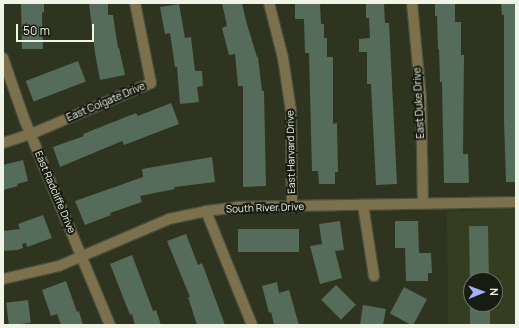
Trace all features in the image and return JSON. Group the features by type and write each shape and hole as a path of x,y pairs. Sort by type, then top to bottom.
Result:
{"street":[{"name":"East Colgate Drive","path":"31,134 151,83 135,3"},
{"name":"East Harvard Drive","path":"269,3 283,58 291,111 292,207"},
{"name":"East Duke Drive","path":"412,3 421,99 422,203"},
{"name":"East Radcliffe Drive","path":"3,58 31,134 110,325"},
{"path":"3,143 31,134"},
{"name":"South River Drive","path":"3,279 59,266 169,219 206,211 237,207 516,202"},
{"path":"363,205 374,276"},
{"path":"206,211 252,325"}],"shaded area":[{"path":"516,209 516,325 448,325 447,211"}],"building":[{"path":"21,3 44,3 44,12 42,13 43,49 22,49"},
{"path":"89,3 108,3 108,15 113,15 118,48 125,75 100,80"},
{"path":"222,3 242,3 246,21 258,57 262,91 264,91 266,186 243,187 243,86 238,86 235,54 229,55 222,28 227,26"},
{"path":"295,3 320,3 321,24 324,24 324,38 327,38 327,57 333,57 333,124 337,123 338,172 335,172 335,184 319,184 318,171 312,171 309,53 305,53 304,19 295,19"},
{"path":"366,3 384,3 385,23 389,23 397,184 376,185 371,84 367,84 367,52 359,52 359,39 370,38 369,18 366,18"},
{"path":"435,3 455,3 455,22 461,22 461,55 464,55 463,154 468,154 469,183 444,183 442,82 440,82"},
{"path":"501,3 516,3 516,182 506,182 504,120 504,15 502,15"},
{"path":"179,4 185,38 191,37 195,71 202,71 203,86 197,87 199,102 180,104 177,67 175,67 170,33 165,34 160,7"},
{"path":"78,61 86,82 34,102 26,81"},
{"path":"171,103 179,124 124,145 122,141 60,167 53,147 84,136 83,134 136,113 138,116"},
{"path":"212,157 215,182 174,187 175,189 140,196 142,202 110,213 111,215 85,225 75,201 143,177 142,169"},
{"path":"23,160 28,181 17,184 18,186 3,190 3,165"},
{"path":"43,215 52,238 27,247 26,243 22,244 23,248 17,250 3,251 3,231 20,229 18,224"},
{"path":"340,221 344,250 335,251 342,278 320,284 310,246 322,244 319,224"},
{"path":"395,221 418,221 419,253 431,253 432,273 428,273 428,281 406,281 405,248 395,248"},
{"path":"469,226 488,226 489,272 470,272"},
{"path":"238,229 299,229 299,252 238,252"},
{"path":"186,234 198,265 202,263 225,325 197,325 188,297 190,297 167,241"},
{"path":"132,255 153,311 156,310 161,325 135,325 132,314 130,315 110,264"},
{"path":"66,281 77,312 79,311 83,325 61,325 57,314 51,316 42,290"},
{"path":"277,282 279,293 289,290 299,325 274,325 271,312 269,313 262,286"},
{"path":"336,285 356,305 341,320 321,300"},
{"path":"404,287 427,299 413,325 390,313"},
{"path":"28,300 31,323 9,325 6,303"},
{"path":"363,305 386,309 383,325 360,325"},
{"path":"470,312 490,312 490,325 470,325"}]}
